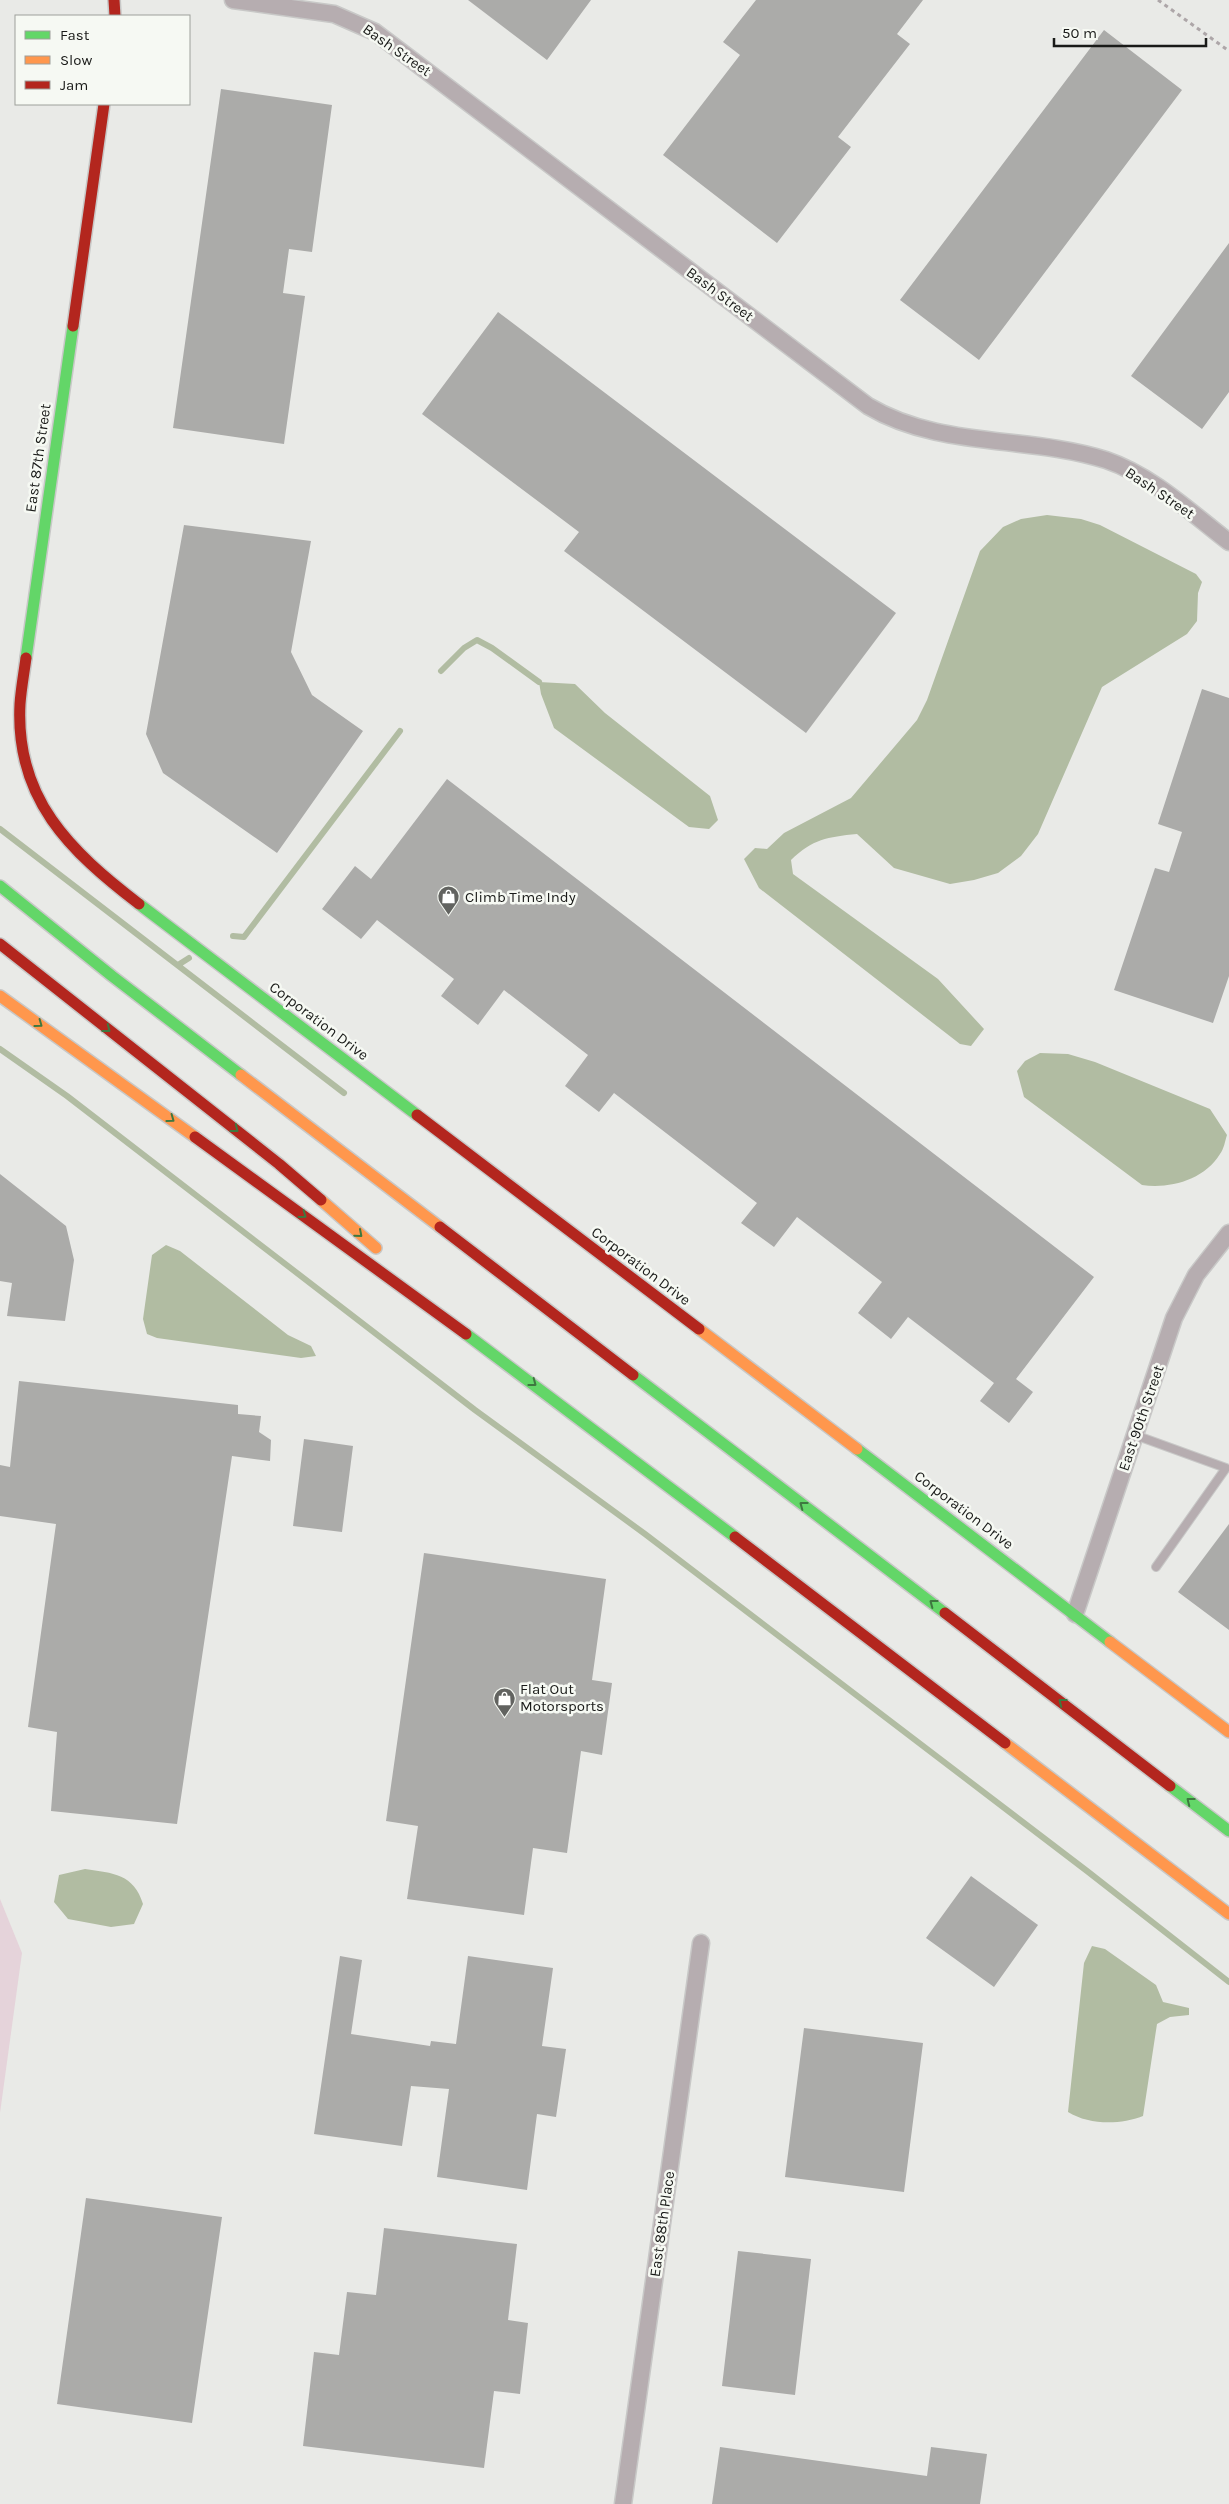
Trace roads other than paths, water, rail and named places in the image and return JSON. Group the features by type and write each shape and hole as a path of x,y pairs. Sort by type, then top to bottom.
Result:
{"main road":[{"path":"114,0 115,15"},
{"name":"East 87th Street","path":"46,812 27,768 20,732 21,685 104,105"},
{"name":"Corporation Drive","path":"46,812 69,845 97,872 1229,1732"},
{"path":"0,886 112,976 1229,1831"},
{"path":"0,944 279,1164 382,1254"},
{"path":"0,996 515,1369 1229,1914"},
{"path":"412,1279 515,1369"}],"street":[{"name":"Bash Street","path":"233,0 334,14 375,32 868,406 887,417 931,431 1073,452 1107,460 1153,484 1229,542"},
{"name":"East 90th Street","path":"1075,1614 1174,1318 1196,1274 1226,1241"},
{"name":"East 88th Place","path":"622,2504 701,1943"}],"lane":[{"path":"1135,1435 1227,1468 1156,1567"}],"waterway":[{"path":"441,671 464,648 477,640 492,648 539,682"},
{"path":"233,936 244,937 400,731"},
{"path":"0,829 344,1093"},
{"path":"178,965 189,958"},
{"path":"0,1049 67,1096 475,1410 645,1534 1087,1871 1229,1982"}],"place":[{"name":"Climb Time Indy","path":"449,916"},
{"name":"Flat Out Motorsports","path":"504,1717"}]}
